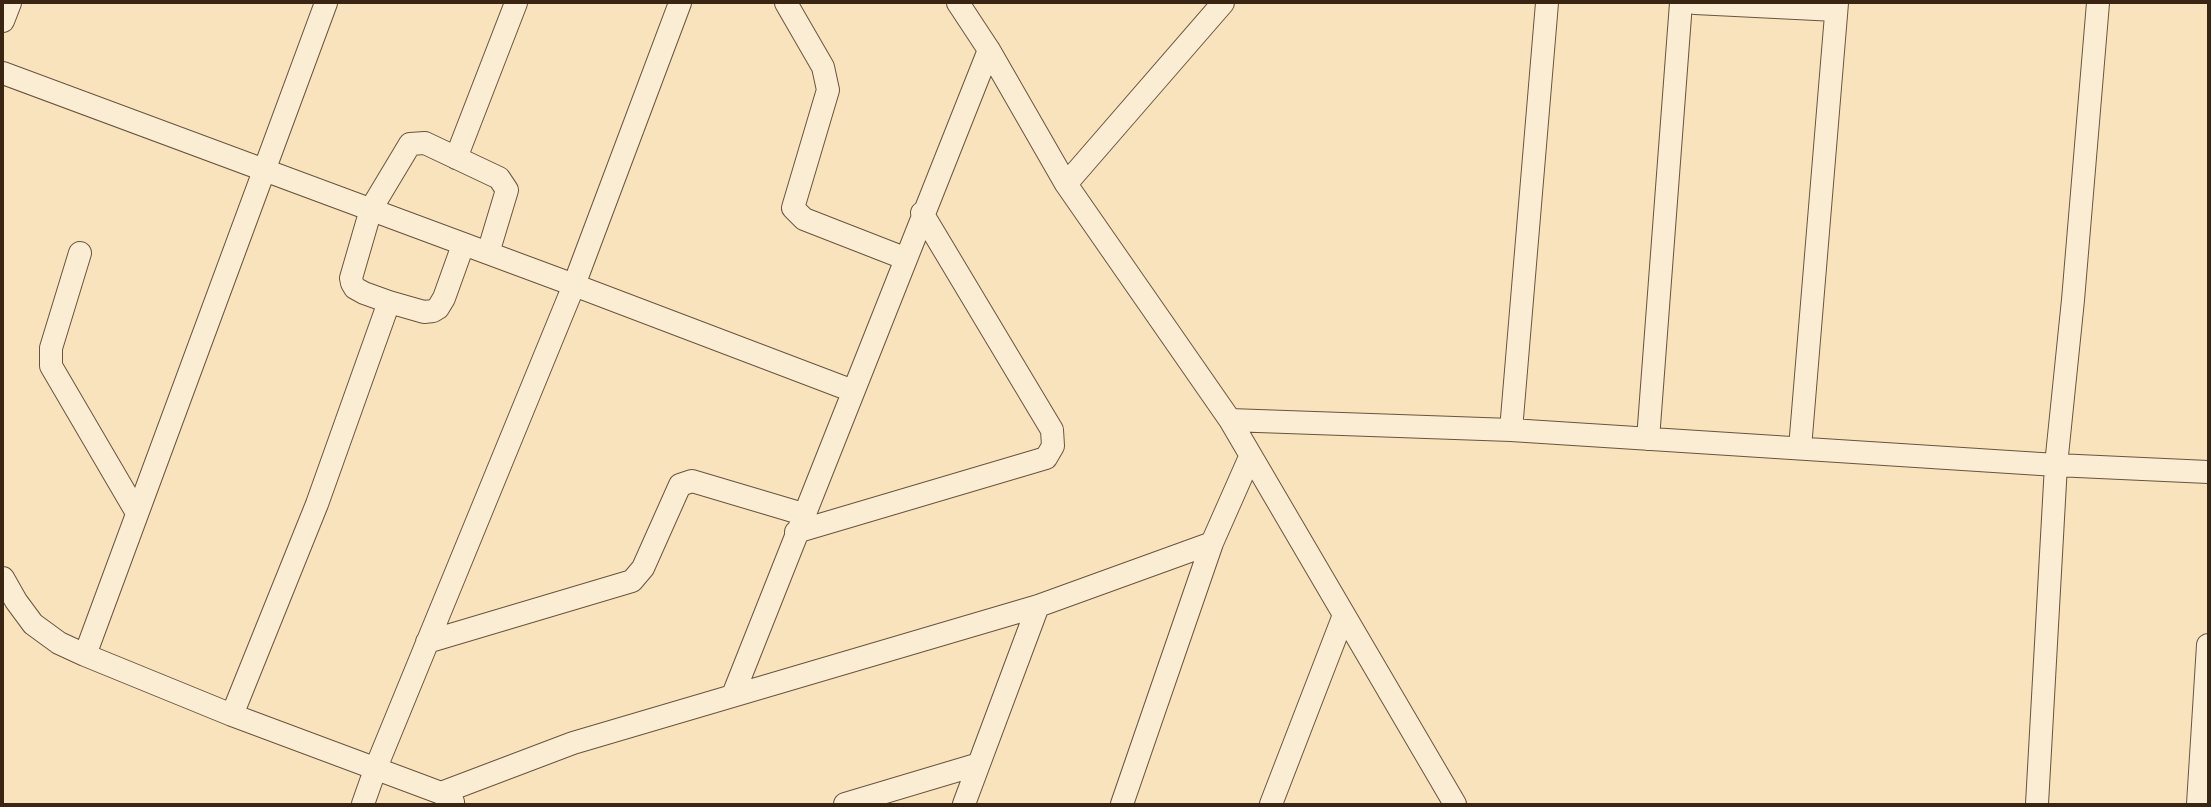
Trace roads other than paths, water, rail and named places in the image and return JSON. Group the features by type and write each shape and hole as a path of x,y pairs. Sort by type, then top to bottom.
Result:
{"street":[{"path":"3,21 10,3"},
{"path":"85,655 326,3"},
{"path":"456,158 516,3"},
{"path":"363,804 375,770 427,642 574,285 680,3"},
{"path":"786,3 823,67 828,90 793,208 804,219 904,258"},
{"path":"958,3 988,50 1066,184 1230,420 1250,457 1456,804"},
{"path":"1066,184 1224,3"},
{"path":"1510,430 1547,3"},
{"path":"1648,439 1682,3"},
{"path":"1695,3 1837,6 1800,448"},
{"path":"2037,804 2056,465 2073,300 2098,3"},
{"path":"733,695 904,258 988,50"},
{"path":"3,73 371,209 853,391"},
{"path":"463,245 444,298 438,308 433,311 424,312 389,302 364,293 355,288 352,283 351,278 371,209 410,144 425,143 499,178 507,190 488,253"},
{"path":"427,642 632,581 643,568 680,485 692,481 800,523 1046,458 1053,446 1052,430 922,213"},
{"path":"80,253 51,348 51,366 137,513"},
{"path":"232,715 317,504 389,302"},
{"path":"1230,420 1510,430 2056,465 2208,472"},
{"path":"1122,804 1212,543 1250,457"},
{"path":"3,578 16,601 33,624 59,643 232,715 449,799 573,743 1038,606 1212,543"},
{"path":"964,804 1038,606"},
{"path":"1271,804 1344,615"},
{"path":"2198,804 2208,645"},
{"path":"845,804 979,764"}]}
